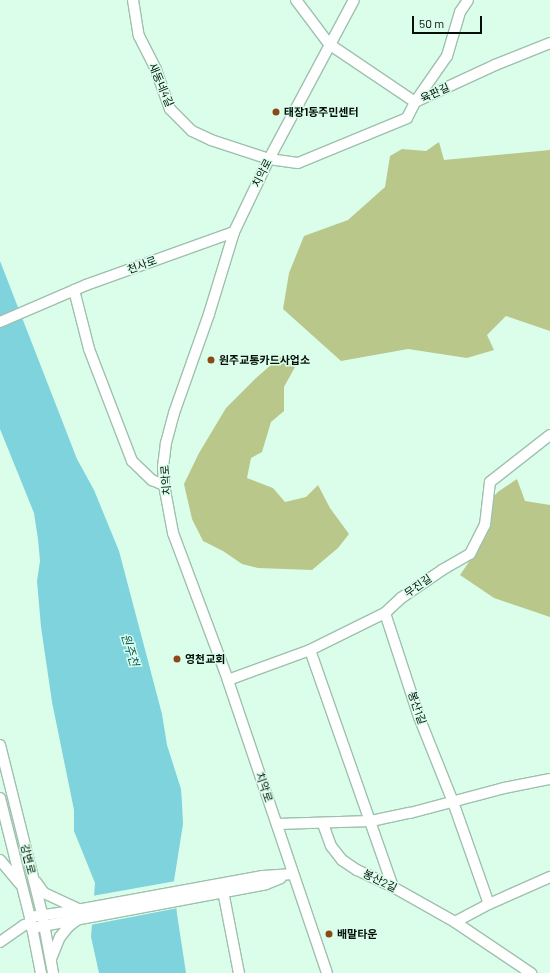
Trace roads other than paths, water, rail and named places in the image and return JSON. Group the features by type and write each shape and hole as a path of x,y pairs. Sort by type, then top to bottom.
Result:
{"street":[{"name":"새동네4길","path":"133,0 139,36 156,70 170,109 192,131 211,140 269,159 298,163 407,118 415,102 447,56 460,12 468,0"},
{"name":"육판길","path":"296,0 329,44 415,102 495,65 550,43"},
{"name":"치악로","path":"327,973 228,680 173,533 164,485 163,466 166,443 172,421 209,314 234,232 269,159 329,44 354,0"},
{"name":"천사로","path":"0,322 74,290 234,232"},
{"path":"74,290 89,350 132,461 152,480 164,485"},
{"name":"무진길","path":"228,680 310,650 385,613 401,598 436,574 470,554 485,525 490,482 550,435"},
{"name":"봉산1길","path":"385,613 419,717 453,802 489,904"},
{"path":"310,650 393,887"},
{"name":"강변로","path":"0,745 42,914 53,973"},
{"path":"277,824 323,824 371,821 453,802 504,788 550,779"},
{"name":"강변로","path":"0,798 31,923 41,973"},
{"name":"봉산2길","path":"323,824 331,846 342,860 357,870 393,887 455,922 531,973"},
{"path":"0,860 22,887"},
{"path":"0,942 24,925 31,923 42,914 66,915 79,913 223,887 263,876 293,874"},
{"path":"32,875 44,893 66,915"},
{"path":"455,922 489,904 550,877"},
{"path":"223,887 239,973"},
{"path":"31,923 44,926 66,915"},
{"path":"51,960 66,915"}],"water":[{"name":"원주천","path":"0,261 77,459 94,490 119,551 162,714 167,745 181,789 183,824 174,881 177,914 186,973 99,973 91,937 95,883 74,831 74,810 52,702 41,627 37,581 40,561 34,513 0,429"}],"place":[{"name":"태장1동주민센터","path":"276,112"},
{"name":"원주교통카드사업소","path":"211,360"},
{"name":"영천교회","path":"177,659"},
{"name":"배말타운","path":"329,934"}]}
